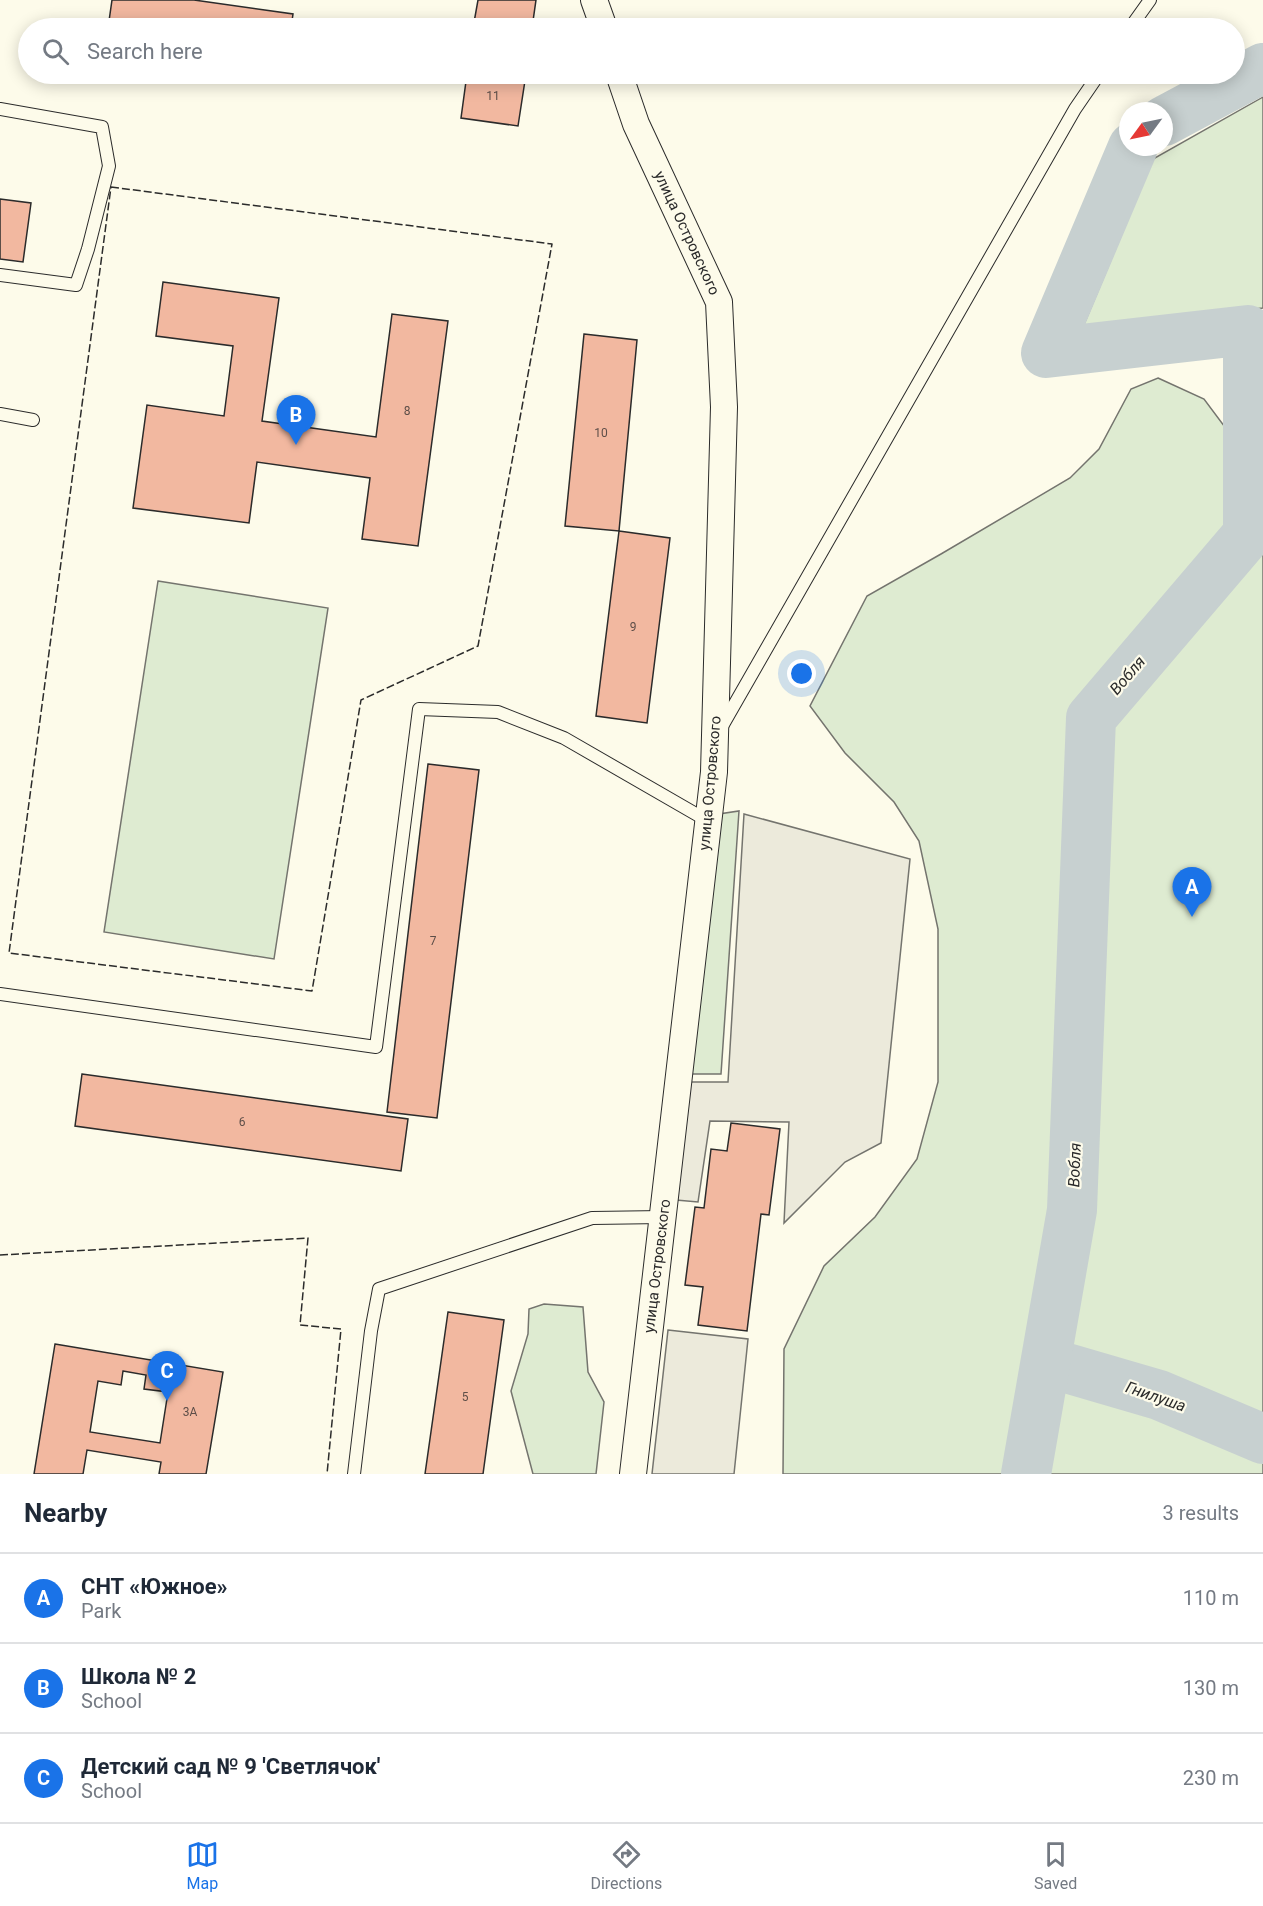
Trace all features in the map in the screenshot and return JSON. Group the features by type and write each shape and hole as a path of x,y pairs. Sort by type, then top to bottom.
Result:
{"street":[{"path":"594,0 600,18"},
{"name":"улица Островского","path":"622,84 636,124 719,302 724,406 714,772 633,1474"}],"lane":[{"path":"1137,18 1150,0"},
{"path":"715,740 1075,109 1092,84"},
{"path":"0,109 102,127 109,166 88,249 76,285 0,275"},
{"path":"0,414 33,420"},
{"path":"0,994 376,1047 418,709 498,712 542,729 564,738 708,822"},
{"path":"354,1474 371,1331 380,1289 592,1218 663,1217"}],"green space":[{"path":"1263,97 1263,308 1082,329 1153,159 1158,156 1173,156 1173,148"},
{"path":"1158,378 1204,399 1263,478 1263,1474 783,1474 784,1349 824,1266 875,1217 917,1159 938,1082 938,929 919,841 894,802 845,753 810,706 867,596 1070,478 1099,449 1131,389"},
{"path":"158,581 328,608 274,959 104,932"},
{"path":"739,811 721,1074 688,1074 719,814"},
{"path":"544,1304 583,1307 588,1372 604,1402 596,1474 533,1474 511,1391 528,1334 529,1309"}],"shaded area":[{"path":"744,814 910,859 881,1143 845,1162 784,1223 789,1122 710,1121 698,1202 665,1199 684,1082 728,1082"},
{"path":"668,1330 748,1339 734,1474 652,1474"}],"building":[{"path":"112,0 194,0 293,14 292,18 109,18"},
{"path":"478,0 536,0 533,18 475,18"},
{"path":"466,84 524,84 518,126 461,118"},
{"path":"0,199 31,203 23,262 0,259"},
{"path":"163,282 279,298 262,421 376,437 392,314 448,321 418,546 362,539 370,478 257,462 249,523 133,508 147,405 224,416 233,346 156,336"},
{"path":"584,334 637,340 619,531 565,526"},
{"path":"619,531 670,538 647,723 596,716"},
{"path":"428,764 479,770 437,1118 387,1112"},
{"path":"82,1074 408,1119 401,1171 75,1126"},
{"path":"731,1123 780,1129 769,1215 761,1214 747,1331 698,1325 703,1287 685,1285 695,1207 704,1208 711,1149 727,1151"},
{"path":"448,1312 504,1320 483,1474 425,1474"},
{"path":"55,1344 223,1372 206,1474 159,1474 161,1462 87,1450 83,1474 34,1474","holes":["123,1371 146,1375 144,1389 168,1392 160,1443 90,1432 98,1381 121,1385"]}],"waterway":[{"name":"Вобля","path":"1245,78 1263,68"},
{"name":"Вобля","path":"1173,116 1233,84"},
{"name":"Вобля","path":"1026,1474 1072,1210 1091,718 1248,534 1248,330 1046,353 1129,156"},
{"name":"Гнилуша","path":"1046,1362 1159,1395 1263,1439"}],"fence":[{"path":"111,187 552,244 478,646 361,700 312,991 9,953 111,187"},
{"path":"0,1255 308,1238 300,1325 341,1329 327,1474"}],"place":[{"name":"Школа № 2","path":"296,445"},
{"name":"СНТ «Южное»","path":"1192,917"},
{"name":"Детский сад № 9 'Светлячок'","path":"167,1401"}]}
